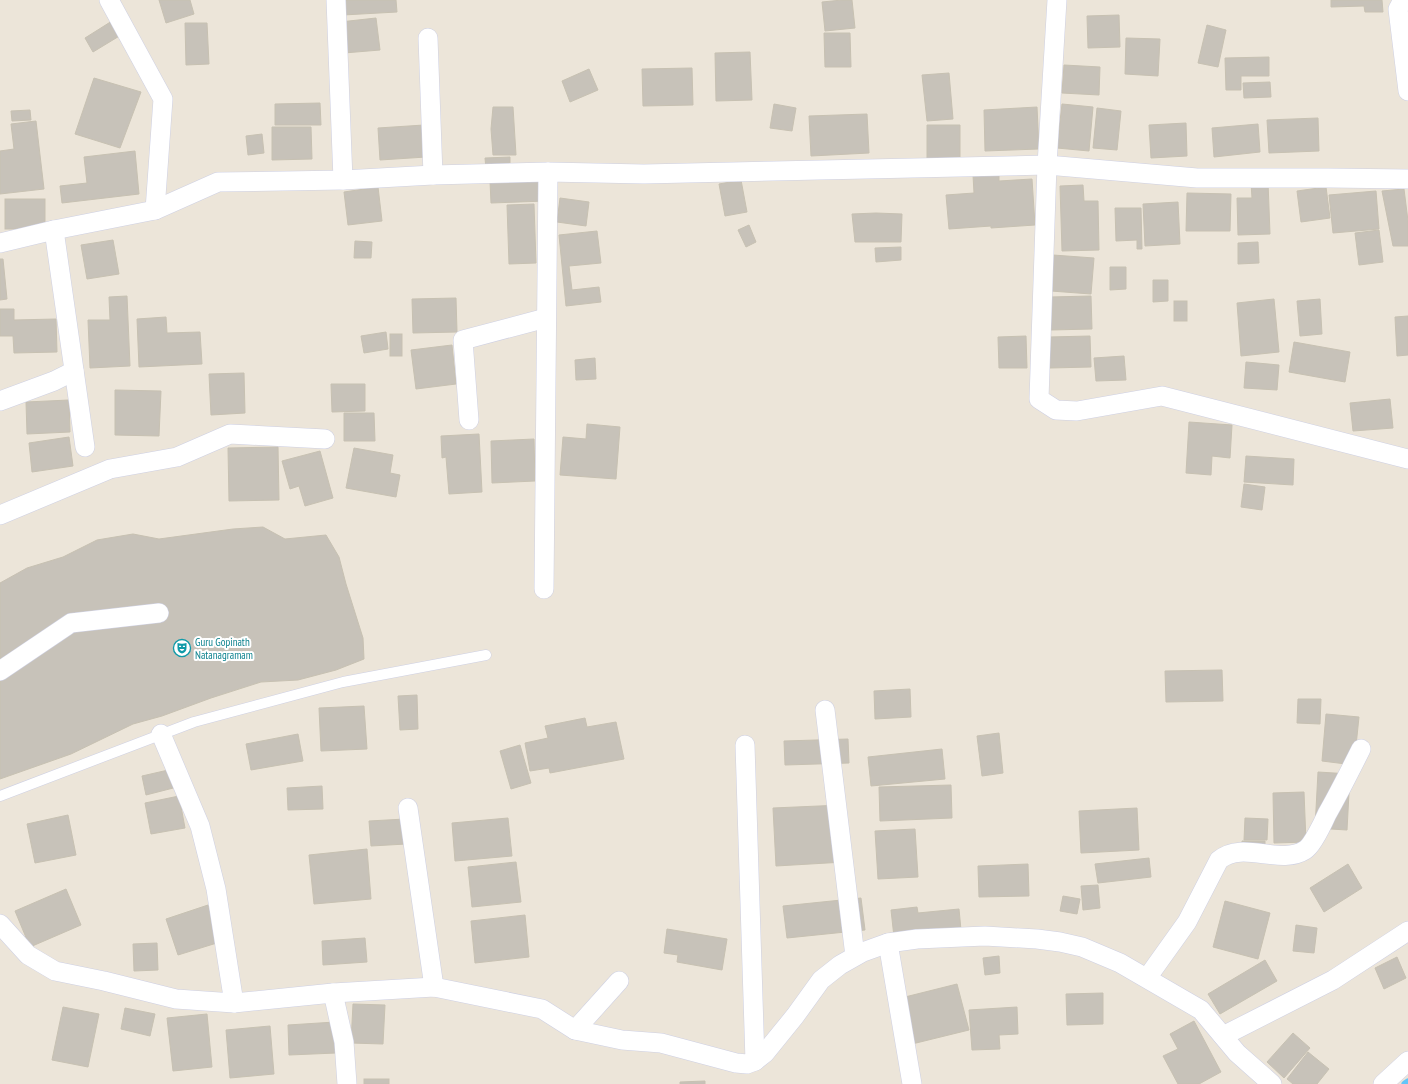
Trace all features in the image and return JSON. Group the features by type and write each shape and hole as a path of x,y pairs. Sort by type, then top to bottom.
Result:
{"street":[{"path":"109,0 163,99 154,210"},
{"path":"336,0 343,180"},
{"path":"1057,0 1048,165 1039,399 1056,410 1077,411 1162,396 1408,459"},
{"path":"1403,0 1398,9 1408,91"},
{"path":"428,38 433,175"},
{"path":"0,243 54,230 154,210 218,182 343,180 433,175 548,172 644,174 1048,165 1197,178 1329,178 1408,180"},
{"path":"544,589 548,172"},
{"path":"54,230 85,447"},
{"path":"469,420 462,340 546,318"},
{"path":"0,401 54,381 74,371"},
{"path":"0,515 110,470 177,457 230,434 326,439"},
{"path":"0,671 71,623 160,613"},
{"path":"825,710 856,956"},
{"path":"162,734 200,826 216,889 234,1003"},
{"path":"745,745 755,1061"},
{"path":"1147,978 1187,922 1219,860 1224,856 1240,852 1295,854 1306,850 1318,833 1361,749"},
{"path":"408,808 434,987"},
{"path":"0,924 28,955 55,970 104,980 176,999 234,1003 333,993 434,987 542,1009 575,1030 622,1040 661,1043 736,1063 747,1064 755,1061 765,1053 795,1016 821,980 840,965 862,952 888,943 917,939 985,936 1037,939 1082,946 1120,963 1201,1010 1237,1053 1272,1084"},
{"path":"1223,1036 1334,980 1408,931"},
{"path":"888,943 912,1084"},
{"path":"575,1030 619,981"},
{"path":"333,993 344,1042 347,1084"},
{"path":"1383,1084 1408,1061"}],"lane":[{"path":"0,796 194,722 343,682 486,655"}],"building":[{"path":"159,0 190,0 194,14 166,23"},
{"path":"342,0 396,0 397,12 343,15"},
{"path":"852,0 855,28 825,31 822,2"},
{"path":"1331,0 1382,0 1383,12 1365,12 1364,6 1331,7"},
{"path":"1119,15 1120,47 1088,48 1087,16"},
{"path":"376,18 380,50 344,53 340,22"},
{"path":"112,21 121,35 93,52 85,38"},
{"path":"185,23 207,23 209,64 186,65"},
{"path":"1207,25 1226,30 1218,67 1198,63"},
{"path":"824,33 850,33 851,67 825,67"},
{"path":"1126,38 1160,39 1158,76 1125,74"},
{"path":"750,52 752,100 716,101 715,53"},
{"path":"1269,57 1269,76 1241,76 1241,90 1226,90 1225,58"},
{"path":"1064,65 1100,67 1099,95 1062,93"},
{"path":"692,68 693,105 643,106 642,69"},
{"path":"589,69 598,90 570,102 562,81"},
{"path":"949,73 953,119 927,121 922,75"},
{"path":"94,78 141,92 120,148 75,134"},
{"path":"1270,82 1271,97 1244,98 1243,83"},
{"path":"320,103 321,125 275,125 275,104"},
{"path":"774,104 796,108 792,131 770,128"},
{"path":"1062,104 1093,107 1089,151 1057,148"},
{"path":"493,107 513,107 516,155 493,155 491,129"},
{"path":"1037,107 1039,149 985,151 984,110"},
{"path":"1097,108 1121,111 1117,150 1093,148"},
{"path":"30,110 31,120 12,121 11,111"},
{"path":"867,114 869,153 811,156 809,116"},
{"path":"1318,118 1319,151 1269,153 1267,120"},
{"path":"36,121 44,189 0,194 0,151 14,149 11,124"},
{"path":"1186,123 1187,156 1151,158 1149,125"},
{"path":"1258,124 1260,152 1214,157 1212,128"},
{"path":"424,125 426,157 380,160 378,128"},
{"path":"927,125 960,125 960,159 927,158"},
{"path":"272,127 311,127 312,159 272,160"},
{"path":"262,134 264,153 248,155 246,136"},
{"path":"135,151 139,194 62,203 60,186 87,183 84,157"},
{"path":"510,157 510,168 486,169 485,158"},
{"path":"999,174 999,181 1032,179 1035,225 949,229 946,195 974,193 973,175"},
{"path":"545,179 546,201 491,203 490,181"},
{"path":"741,180 747,212 725,216 719,184"},
{"path":"1268,182 1270,234 1238,235 1237,198 1252,198 1251,183"},
{"path":"1083,185 1084,201 1098,201 1099,250 1062,251 1060,186"},
{"path":"378,187 382,221 348,225 344,192"},
{"path":"1326,187 1330,218 1301,222 1297,191"},
{"path":"1404,189 1408,221 1408,246 1393,246 1382,191"},
{"path":"1376,191 1379,229 1333,233 1329,195"},
{"path":"1187,193 1231,194 1230,231 1186,231"},
{"path":"560,198 589,202 586,226 557,222"},
{"path":"5,199 45,199 45,229 5,229"},
{"path":"1178,202 1180,244 1145,246 1143,204"},
{"path":"534,204 536,263 509,264 507,205"},
{"path":"1115,208 1141,208 1142,249 1137,249 1137,240 1116,241"},
{"path":"852,214 902,214 901,242 855,242"},
{"path":"749,225 756,242 746,247 738,230"},
{"path":"1379,230 1383,262 1359,265 1355,233"},
{"path":"597,231 601,263 569,266 572,290 599,287 601,302 566,306 559,235"},
{"path":"113,240 119,274 87,279 81,245"},
{"path":"355,241 372,242 371,258 354,258"},
{"path":"1258,242 1259,263 1238,264 1238,243"},
{"path":"901,247 901,260 876,262 875,248"},
{"path":"1053,255 1094,258 1091,294 1051,291"},
{"path":"0,259 3,259 7,299 0,300"},
{"path":"1110,267 1126,267 1126,289 1110,290"},
{"path":"1153,280 1168,280 1168,301 1153,302"},
{"path":"127,296 130,366 90,368 88,320 110,320 109,297"},
{"path":"1091,296 1092,329 1051,330 1050,297"},
{"path":"456,298 457,332 413,333 412,299"},
{"path":"1274,299 1279,352 1241,356 1237,303"},
{"path":"1320,299 1322,334 1300,336 1297,301"},
{"path":"1174,301 1187,301 1187,321 1174,321"},
{"path":"0,309 14,309 14,320 56,319 57,352 14,353 13,336 0,336"},
{"path":"1408,316 1408,355 1397,356 1395,317"},
{"path":"166,317 167,333 200,332 202,364 139,367 137,319"},
{"path":"386,332 388,349 364,353 361,336"},
{"path":"390,334 402,334 402,356 390,356"},
{"path":"1026,336 1027,368 999,368 998,337"},
{"path":"1090,336 1091,367 1050,368 1049,337"},
{"path":"1294,342 1350,352 1345,382 1289,372"},
{"path":"452,345 456,384 416,389 411,350"},
{"path":"1124,356 1126,380 1096,381 1094,358"},
{"path":"595,358 596,379 576,380 575,360"},
{"path":"1246,362 1279,365 1277,390 1244,388"},
{"path":"244,373 245,413 211,415 209,374"},
{"path":"331,384 365,384 365,411 332,412"},
{"path":"115,390 161,391 159,436 115,435"},
{"path":"1390,399 1393,428 1353,431 1350,403"},
{"path":"69,400 70,432 27,434 26,402"},
{"path":"344,413 374,413 375,441 344,441"},
{"path":"1189,422 1232,425 1230,458 1212,456 1211,475 1186,473"},
{"path":"587,424 620,427 616,479 560,475 563,437 586,439"},
{"path":"479,434 482,492 449,494 446,457 442,458 441,436"},
{"path":"69,437 73,466 32,472 29,443"},
{"path":"534,439 535,481 492,483 491,441"},
{"path":"278,447 279,500 229,501 228,448"},
{"path":"354,448 393,455 390,473 400,475 396,497 346,488"},
{"path":"320,451 333,498 305,506 299,486 290,489 282,461"},
{"path":"1246,456 1294,459 1293,485 1244,482"},
{"path":"1244,484 1265,487 1262,510 1241,507"},
{"name":"Guru Gopinath Natanagramam","path":"263,527 285,539 326,535 339,557 363,638 364,659 336,670 298,680 261,682 211,698 162,716 133,724 71,754 0,779 0,583 27,568 63,557 97,540 133,534 159,539 233,529"},
{"path":"1222,670 1223,701 1166,702 1165,671"},
{"path":"910,689 911,717 875,719 874,691"},
{"path":"417,695 418,729 400,730 398,696"},
{"path":"1298,699 1321,699 1320,724 1297,723"},
{"path":"364,706 367,749 321,751 319,708"},
{"path":"1326,714 1359,717 1354,765 1322,761"},
{"path":"585,718 587,727 616,722 624,759 550,773 549,768 530,771 525,743 548,738 545,726"},
{"path":"999,733 1003,773 982,776 977,736"},
{"path":"298,734 303,761 251,770 246,744"},
{"path":"848,739 849,763 785,765 784,741"},
{"path":"520,745 531,783 511,789 500,751"},
{"path":"942,749 945,779 871,786 868,757"},
{"path":"177,768 181,786 146,795 142,776"},
{"path":"1318,772 1350,774 1347,830 1315,828"},
{"path":"951,785 952,818 880,821 879,787"},
{"path":"322,786 323,809 288,810 287,788"},
{"path":"1304,792 1306,842 1274,843 1273,793"},
{"path":"179,796 185,828 151,834 145,803"},
{"path":"842,805 844,862 776,866 773,808"},
{"path":"1137,808 1139,850 1081,853 1079,811"},
{"path":"68,815 76,855 35,863 27,824"},
{"path":"508,818 512,856 455,861 452,823"},
{"path":"1245,818 1268,819 1267,840 1244,840"},
{"path":"405,819 406,844 371,846 369,821"},
{"path":"915,829 918,877 878,879 875,831"},
{"path":"1242,841 1265,841 1265,854 1242,855"},
{"path":"367,849 371,899 314,904 309,855"},
{"path":"1149,858 1151,877 1098,883 1095,864"},
{"path":"516,862 521,902 472,907 468,867"},
{"path":"1028,864 1029,896 979,897 978,866"},
{"path":"1348,864 1362,888 1324,912 1310,888"},
{"path":"1098,885 1100,908 1083,910 1081,886"},
{"path":"66,889 81,925 30,947 15,911"},
{"path":"1063,896 1080,899 1077,914 1060,911"},
{"path":"861,898 865,930 787,938 783,906"},
{"path":"1225,901 1270,913 1258,959 1213,947"},
{"path":"208,905 220,942 178,955 166,919"},
{"path":"917,907 918,913 959,909 961,930 894,937 891,910"},
{"path":"525,915 529,957 475,963 471,921"},
{"path":"1296,925 1317,928 1314,953 1293,951"},
{"path":"667,929 727,939 722,970 677,962 678,955 664,953"},
{"path":"365,938 367,962 323,965 322,941"},
{"path":"157,943 158,970 134,971 133,944"},
{"path":"999,956 1000,973 985,975 983,958"},
{"path":"1397,957 1406,978 1384,989 1375,968"},
{"path":"1265,960 1277,981 1220,1014 1208,994"},
{"path":"957,984 969,1030 912,1044 901,998"},
{"path":"1103,993 1103,1024 1067,1025 1066,994"},
{"path":"353,1004 385,1005 383,1044 351,1043"},
{"path":"63,1007 99,1014 88,1067 52,1060"},
{"path":"1017,1007 1018,1034 999,1035 1000,1049 972,1050 969,1010"},
{"path":"125,1008 155,1014 150,1036 121,1029"},
{"path":"207,1014 212,1067 173,1071 167,1018"},
{"path":"1194,1021 1221,1072 1199,1084 1178,1084 1163,1056 1178,1049 1170,1034"},
{"path":"335,1022 336,1053 289,1055 288,1025"},
{"path":"270,1026 274,1074 230,1078 226,1030"},
{"path":"1293,1033 1310,1048 1284,1078 1267,1062"},
{"path":"1308,1052 1329,1069 1317,1084 1293,1084 1287,1079"},
{"path":"364,1079 389,1079 389,1084 364,1084"},
{"path":"705,1081 705,1084 680,1084 680,1082"}],"place":[{"name":"Guru Gopinath Natanagramam","path":"182,648"}]}
